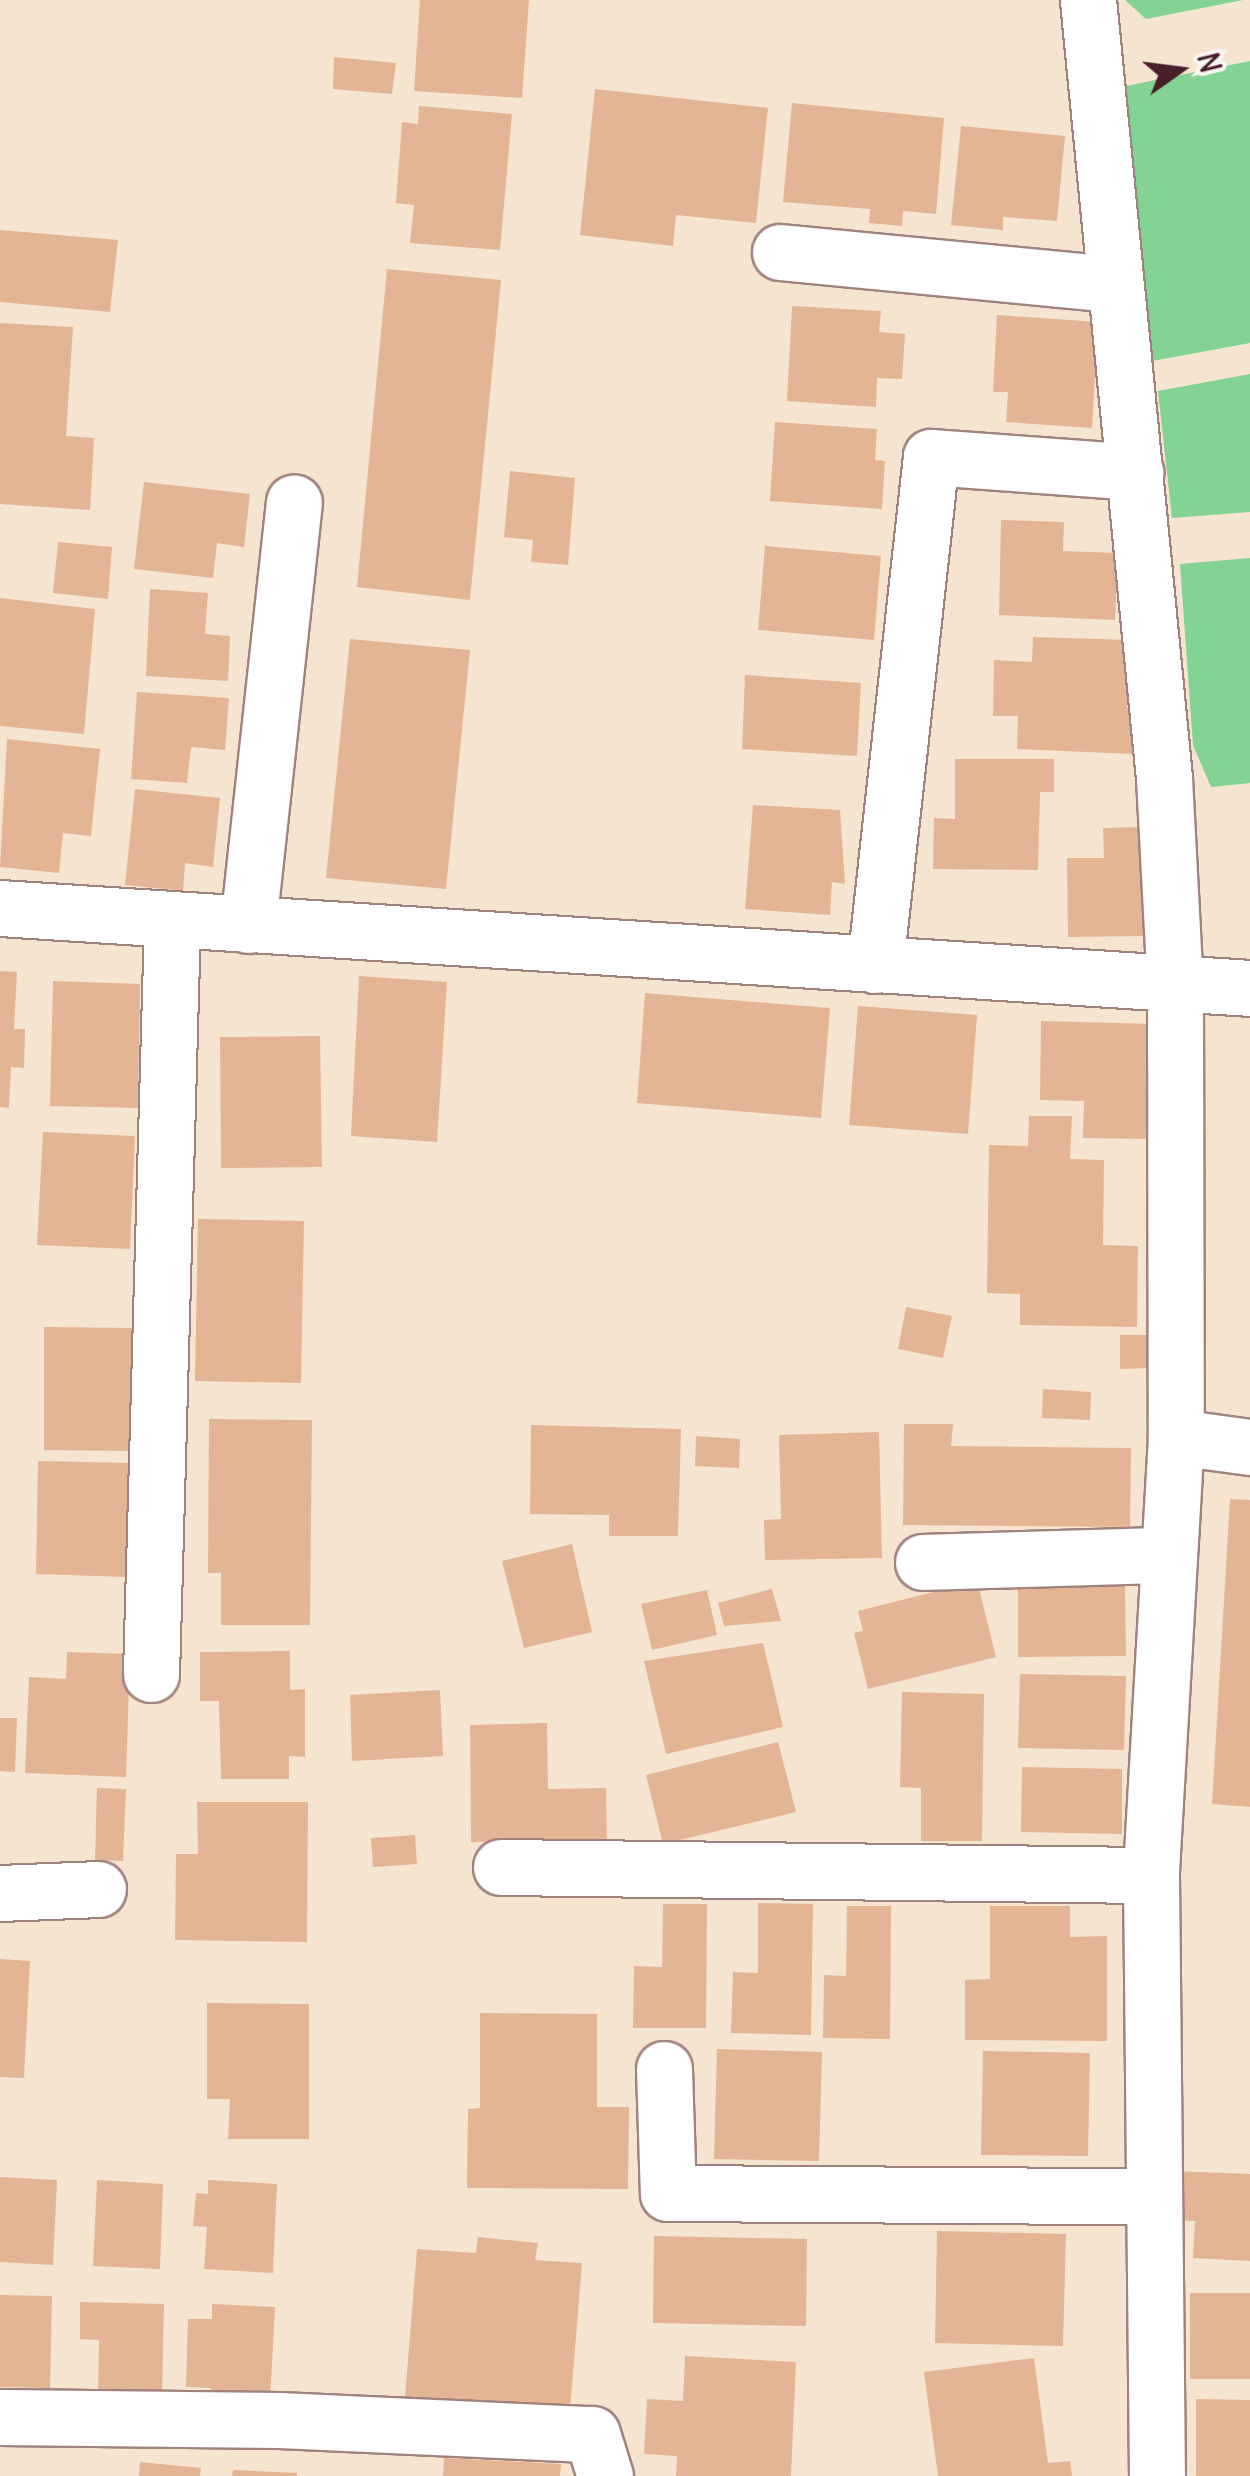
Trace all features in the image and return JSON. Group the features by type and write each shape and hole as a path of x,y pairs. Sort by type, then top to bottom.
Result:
{"street":[{"path":"1088,0 1135,472 1175,984 1176,1437 1166,1554 1152,1874 1151,2196 1158,2476"},
{"path":"780,252 1114,284"},
{"path":"874,965 931,456 1135,472"},
{"path":"248,925 294,502"},
{"path":"0,908 1250,988"},
{"path":"151,1674 172,920"},
{"path":"1176,1437 1250,1446"},
{"path":"924,1562 1166,1554"},
{"path":"501,1867 1152,1874"},
{"path":"0,1893 98,1890"},
{"path":"664,2069 668,2193 1151,2196"},
{"path":"0,2418 279,2420 592,2434 606,2476"}],"green space":[{"path":"1125,0 1243,0 1146,19"},
{"path":"1250,61 1250,343 1152,361 1126,86"},
{"path":"1250,374 1250,512 1172,518 1158,391"},
{"path":"1250,558 1250,783 1211,787 1193,745 1180,564"}],"building":[{"path":"420,0 529,0 522,98 414,91"},
{"path":"334,57 396,63 392,94 333,89"},
{"path":"595,89 768,108 756,223 676,215 673,246 580,235"},
{"path":"792,103 944,118 936,214 903,211 902,226 869,223 870,209 783,202"},
{"path":"419,106 512,114 500,250 410,243 414,205 396,203 402,122 418,124"},
{"path":"961,126 1065,136 1057,221 1003,217 1003,230 951,225"},
{"path":"0,230 118,240 110,312 0,302"},
{"path":"387,269 501,280 470,600 357,587"},
{"path":"792,306 881,311 879,332 905,334 902,379 877,378 876,407 787,401"},
{"path":"997,315 1098,322 1092,428 1006,422 1008,392 993,392"},
{"path":"0,323 73,327 66,436 94,438 90,510 0,504"},
{"path":"775,422 877,429 875,460 885,461 882,509 770,501"},
{"path":"510,471 575,478 568,565 531,562 533,540 504,537"},
{"path":"144,482 250,494 244,547 217,543 213,578 134,569"},
{"path":"1001,520 1064,522 1063,551 1118,553 1115,620 999,615"},
{"path":"58,542 112,547 108,599 53,593"},
{"path":"765,546 881,556 874,640 758,630"},
{"path":"150,589 208,593 205,634 230,636 228,681 146,676"},
{"path":"0,598 95,609 84,734 0,726"},
{"path":"1033,637 1130,640 1127,708 1136,708 1134,754 1017,749 1018,716 993,716 994,660 1032,662"},
{"path":"350,639 470,650 446,889 326,878"},
{"path":"745,675 861,683 857,756 742,749"},
{"path":"137,692 229,698 225,750 191,747 187,783 131,779"},
{"path":"7,739 100,749 91,836 63,833 59,873 0,867"},
{"path":"955,759 1054,759 1054,792 1040,792 1038,870 933,869 934,818 955,819"},
{"path":"135,789 220,798 213,867 185,863 183,891 125,885"},
{"path":"753,805 840,810 845,884 832,882 830,915 745,909"},
{"path":"1143,827 1144,936 1068,937 1067,858 1104,858 1103,828"},
{"path":"0,971 17,972 14,1029 25,1029 24,1068 11,1067 9,1108 0,1107"},
{"path":"359,976 447,982 437,1142 351,1136"},
{"path":"53,981 140,984 138,1108 50,1106"},
{"path":"645,993 830,1008 821,1118 637,1103"},
{"path":"858,1006 977,1015 968,1134 849,1125"},
{"path":"1041,1021 1154,1024 1153,1139 1083,1138 1084,1101 1040,1100"},
{"path":"320,1036 322,1167 221,1168 220,1037"},
{"path":"1029,1116 1072,1116 1070,1159 1104,1160 1103,1245 1138,1246 1137,1327 1020,1325 1020,1294 987,1293 989,1145 1028,1146"},
{"path":"43,1132 135,1136 130,1249 37,1245"},
{"path":"198,1219 304,1221 301,1383 195,1381"},
{"path":"906,1307 952,1316 943,1358 898,1349"},
{"path":"44,1327 133,1328 133,1451 44,1450"},
{"path":"1120,1335 1149,1335 1150,1368 1120,1369"},
{"path":"1043,1389 1091,1392 1090,1420 1042,1418"},
{"path":"209,1419 312,1420 310,1625 221,1625 221,1573 208,1573"},
{"path":"904,1424 953,1424 951,1446 1131,1448 1130,1527 903,1525"},
{"path":"531,1425 681,1429 678,1536 609,1536 609,1515 530,1514"},
{"path":"879,1432 882,1558 765,1560 764,1520 781,1519 779,1435"},
{"path":"696,1436 740,1439 739,1468 695,1466"},
{"path":"38,1461 131,1463 127,1577 36,1574"},
{"path":"1230,1499 1250,1500 1250,1807 1212,1804"},
{"path":"572,1544 592,1632 524,1648 502,1561"},
{"path":"977,1581 996,1657 868,1689 854,1633 863,1631 858,1611"},
{"path":"1125,1585 1126,1656 1018,1657 1018,1586"},
{"path":"772,1589 781,1621 724,1626 718,1603"},
{"path":"707,1590 717,1635 652,1650 641,1604"},
{"path":"763,1643 783,1727 666,1754 644,1661"},
{"path":"290,1651 290,1690 305,1689 305,1757 289,1756 289,1779 221,1779 219,1701 200,1701 200,1652"},
{"path":"67,1652 130,1654 126,1777 25,1773 29,1677 66,1679"},
{"path":"1020,1674 1126,1676 1124,1750 1018,1748"},
{"path":"440,1690 443,1756 352,1761 350,1695"},
{"path":"902,1692 984,1694 982,1841 921,1841 921,1788 900,1787"},
{"path":"0,1718 17,1718 15,1772 0,1771"},
{"path":"547,1723 548,1789 606,1788 607,1840 471,1842 470,1725"},
{"path":"778,1742 796,1812 663,1844 646,1775"},
{"path":"1022,1767 1122,1769 1122,1834 1021,1832"},
{"path":"97,1788 126,1789 123,1861 95,1860"},
{"path":"197,1802 308,1802 307,1942 175,1940 176,1854 198,1854"},
{"path":"415,1835 417,1864 373,1867 371,1838"},
{"path":"758,1903 813,1904 811,2035 731,2033 733,1972 758,1973"},
{"path":"663,1904 707,1904 706,2028 633,2028 634,1966 662,1967"},
{"path":"847,1906 891,1906 890,2039 823,2038 824,1975 846,1976"},
{"path":"990,1906 1070,1906 1070,1937 1107,1936 1107,2041 965,2040 965,1980 990,1979"},
{"path":"0,1959 30,1961 24,2078 0,2077"},
{"path":"207,2003 309,2004 309,2139 228,2139 230,2099 207,2099"},
{"path":"480,2013 597,2014 597,2107 629,2107 628,2189 467,2188 468,2109 480,2108"},
{"path":"717,2049 822,2052 819,2161 714,2159"},
{"path":"983,2051 1090,2053 1088,2156 981,2155"},
{"path":"1174,2171 1250,2174 1250,2261 1193,2258 1195,2221 1171,2220"},
{"path":"0,2177 57,2180 53,2265 0,2262"},
{"path":"97,2180 163,2184 160,2269 93,2266"},
{"path":"208,2180 277,2184 273,2273 204,2269 207,2227 193,2226 196,2193 208,2194"},
{"path":"937,2231 1066,2234 1063,2346 935,2343"},
{"path":"654,2236 807,2239 806,2326 653,2323"},
{"path":"478,2237 538,2243 535,2260 582,2263 570,2410 405,2397 417,2249 476,2253"},
{"path":"1190,2293 1250,2293 1250,2379 1190,2379"},
{"path":"0,2295 52,2296 50,2388 0,2387"},
{"path":"80,2302 164,2304 162,2396 98,2394 99,2340 80,2339"},
{"path":"212,2304 275,2307 270,2402 211,2398 211,2388 186,2387 188,2319 212,2319"},
{"path":"685,2356 796,2362 791,2476 676,2476 677,2456 644,2454 647,2399 683,2401"},
{"path":"1034,2358 1048,2463 1070,2461 1072,2476 938,2476 924,2372"},
{"path":"1196,2399 1250,2400 1250,2476 1196,2476"},
{"path":"444,2458 561,2464 560,2476 443,2476"},
{"path":"140,2462 201,2468 200,2476 139,2476"},
{"path":"233,2470 297,2473 297,2476 232,2476"}]}
